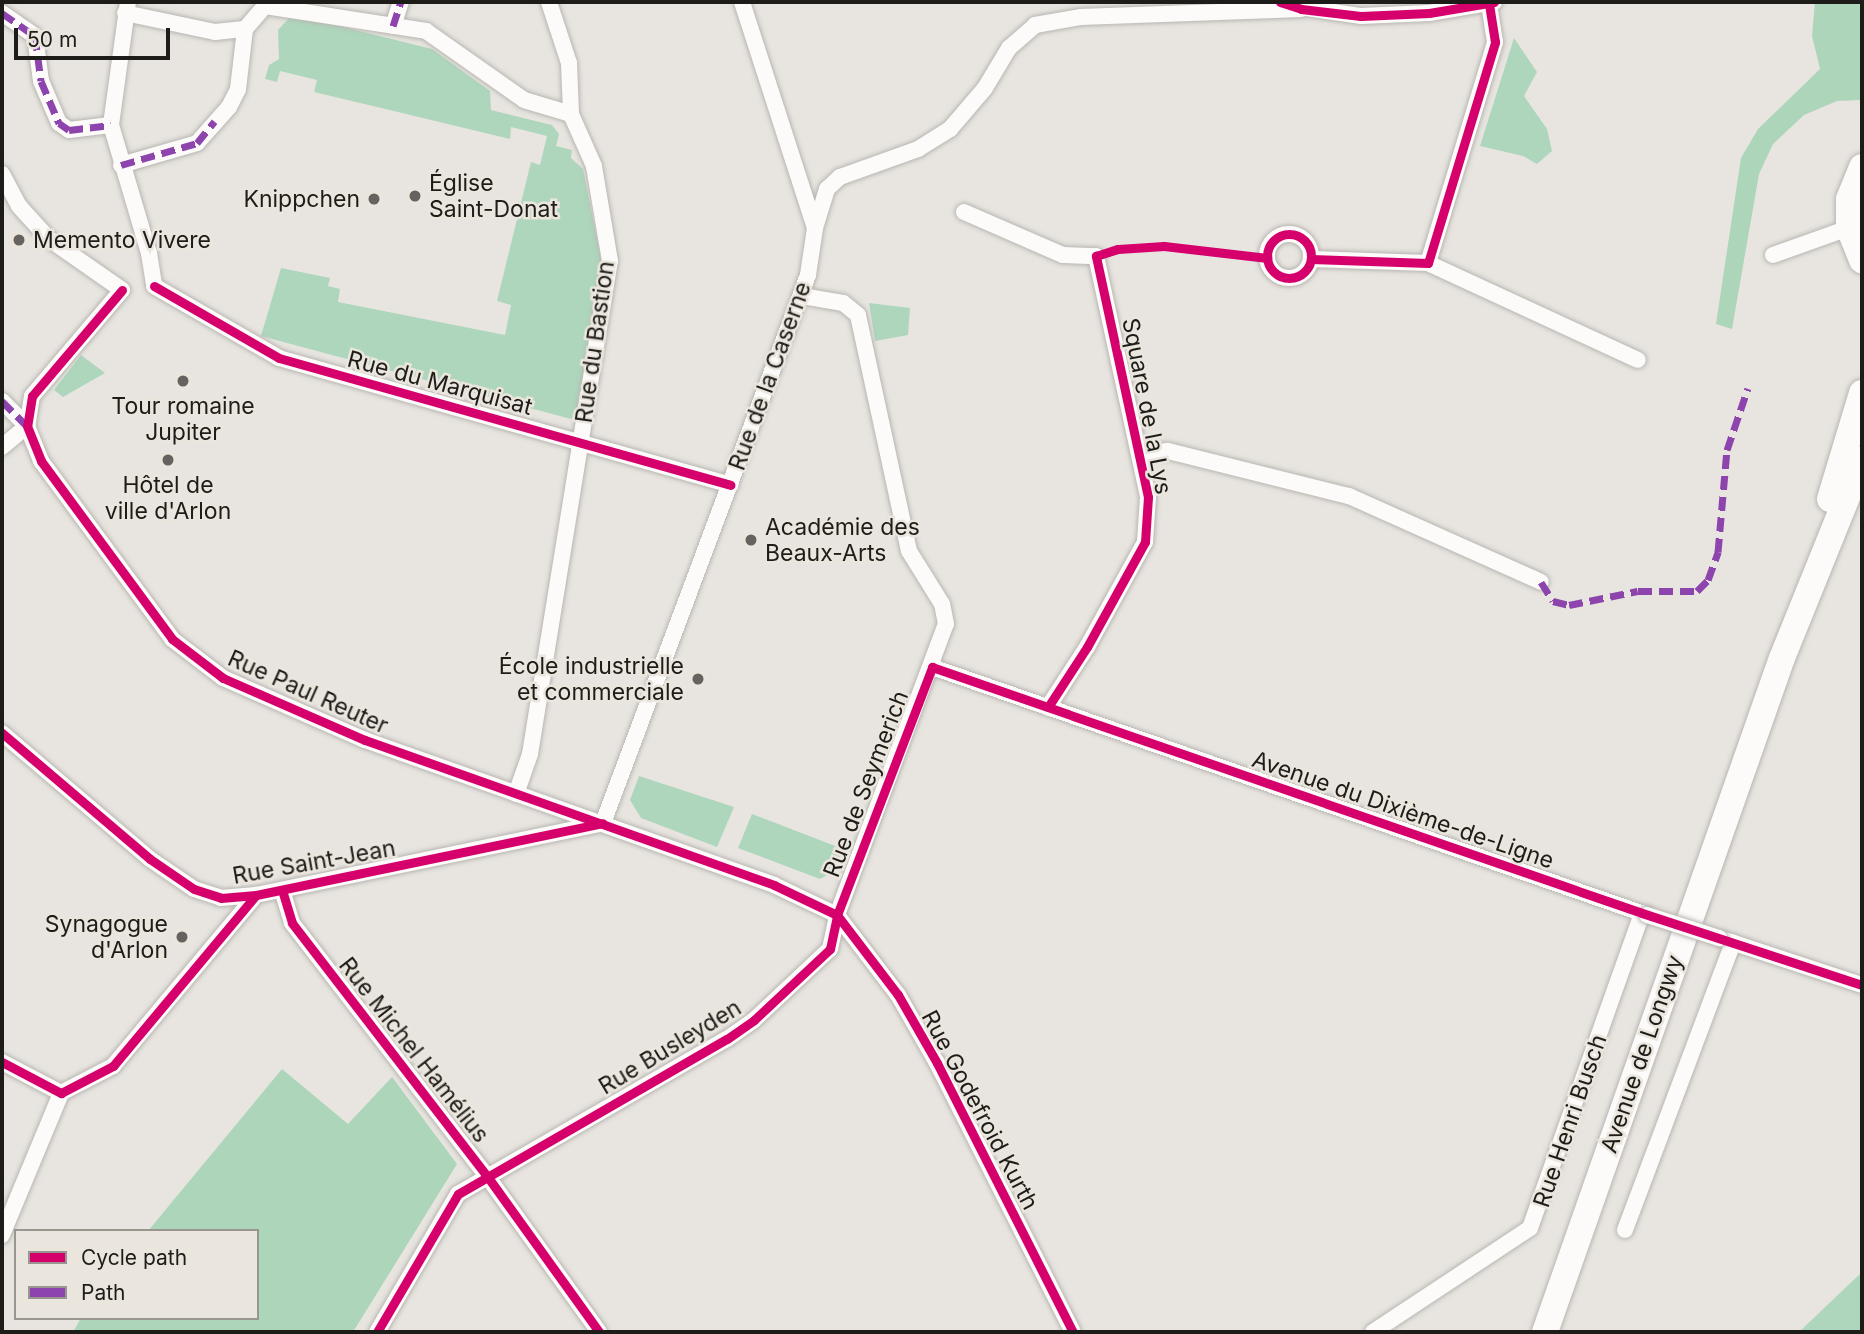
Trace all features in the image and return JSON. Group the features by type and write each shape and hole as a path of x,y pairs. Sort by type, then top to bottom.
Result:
{"main road":[{"path":"1862,167 1849,200 1849,228 1862,260"},
{"path":"1782,658 1862,393"},
{"path":"1782,658 1862,460"},
{"name":"Avenue de Longwy","path":"1545,1332 1782,658"}],"street":[{"path":"393,26 401,2"},
{"name":"Rue du Bastion","path":"516,794 530,754 610,261 594,166 571,114 569,63 549,2"},
{"name":"Rue de la Caserne","path":"603,824 802,296 815,228 742,2"},
{"path":"1280,2 1301,9"},
{"path":"815,228 827,189 840,177 918,149 950,129 978,99 1010,48 1035,25 1081,17 1198,7 1301,9 1361,16 1429,13 1492,2 1495,42 1428,263"},
{"path":"121,165 197,143 237,89 245,29 265,4 426,32 524,100 571,114"},
{"path":"2,174 19,206 49,239 122,290 153,286 149,253 111,125 127,7 215,32 245,29"},
{"path":"2,13 35,36 41,81 59,123 69,130 111,125"},
{"name":"Square de la Lys","path":"964,212 1063,255 1096,256 1148,497 1145,542 1094,636 1048,707"},
{"path":"1773,255 1849,228"},
{"path":"1311,259 1428,263 1638,360"},
{"name":"Rue du Marquisat","path":"153,286 279,359 581,440 730,485"},
{"path":"2,447 27,426 32,396 122,290"},
{"name":"Rue de Seymerich","path":"802,296 852,307 862,327 909,551 943,604 946,624 932,667 836,915"},
{"path":"2,401 27,426"},
{"name":"Rue Paul Reuter","path":"27,426 41,461 152,616 208,668 365,740 603,824"},
{"name":"Square de la Lys","path":"1140,454 1168,451 1349,496 1541,582"},
{"name":"Avenue du Dixième-de-Ligne","path":"932,667 1644,914 1862,985"},
{"name":"Rue Saint-Jean","path":"2,733 149,859 194,890 222,898 282,890 603,824"},
{"name":"Rue Godefroid Kurth","path":"603,824 774,885 836,915 898,995 930,1052 1073,1332"},
{"name":"Rue Michel Hamélius","path":"282,890 292,923 487,1176 599,1332"},
{"path":"2,1235 61,1094 113,1066 256,895"},
{"name":"Rue Henri Busch","path":"1373,1332 1530,1228 1644,914"},
{"name":"Rue Busleyden","path":"377,1332 458,1194 754,1020 830,948 836,915"},
{"path":"1625,1230 1726,940"},
{"path":"2,1062 61,1094"}],"green space":[{"path":"1815,2 1858,2 1862,8 1862,100 1837,101 1804,115 1773,144 1759,174 1732,329 1716,324 1741,158 1758,129 1820,69 1812,36"},
{"path":"289,18 307,18 432,49 490,91 491,110 552,125 559,134 556,146 572,150 571,158 583,169 601,259 580,409 571,419 261,336 281,268 330,278 328,286 340,289 338,302 505,335 511,305 497,301 531,162 540,165 547,136 511,127 510,139 314,92 317,80 280,71 277,82 265,79 269,65 279,59 278,30"},
{"path":"1514,38 1537,72 1524,96 1547,129 1552,151 1537,164 1523,156 1480,146"},
{"path":"869,303 910,308 908,335 875,341"},
{"path":"81,355 105,373 63,397 54,390"},
{"path":"639,776 734,807 717,847 641,818 630,800"},
{"path":"752,814 843,849 834,871 820,879 738,848"},
{"path":"282,1069 348,1124 392,1077 457,1164 353,1332 73,1332 80,1320 259,1320 259,1229 150,1229"},
{"path":"1862,1272 1862,1332 1799,1332"}],"marked path":[{"path":"393,26 401,2"},
{"path":"2,13 35,36 41,81 59,123 69,130 111,125"},
{"path":"121,165 197,143 215,121"},
{"path":"1541,582 1553,601 1569,605 1638,591 1697,591 1708,580 1718,552 1727,450 1748,388"},
{"path":"2,401 27,426"}],"cycle path":[{"path":"1280,2 1301,9 1361,16 1429,13 1494,2"},
{"path":"1311,259 1428,263 1495,42 1489,3"},
{"path":"1289,234 1304,241 1311,256 1304,271 1289,278 1274,271 1267,256 1274,241 1289,234"},
{"path":"1048,707 1087,647 1145,542 1148,497 1096,256 1118,249 1164,246 1267,258"},
{"path":"154,286 279,358 730,485"},
{"path":"122,290 32,396 27,426 41,461 172,639 223,678 365,740 774,885 837,915 898,995 937,1063 1073,1332"},
{"path":"377,1332 458,1194 727,1039 754,1020 830,949 837,915 932,667 1642,913 1862,985"},
{"path":"2,733 150,859 194,889 221,898 256,895 603,823"},
{"path":"282,890 292,923 487,1176 599,1332"},
{"path":"2,1062 61,1093 113,1066 256,895"}],"place":[{"name":"Église Saint-Donat","path":"415,196"},
{"name":"Knippchen","path":"374,199"},
{"name":"Memento Vivere","path":"19,240"},
{"name":"Tour romaine Jupiter","path":"183,381"},
{"name":"Hôtel de ville d'Arlon","path":"168,460"},
{"name":"Académie des Beaux-Arts","path":"751,540"},
{"name":"École industrielle et commerciale","path":"698,679"},
{"name":"Synagogue d'Arlon","path":"182,937"}]}
